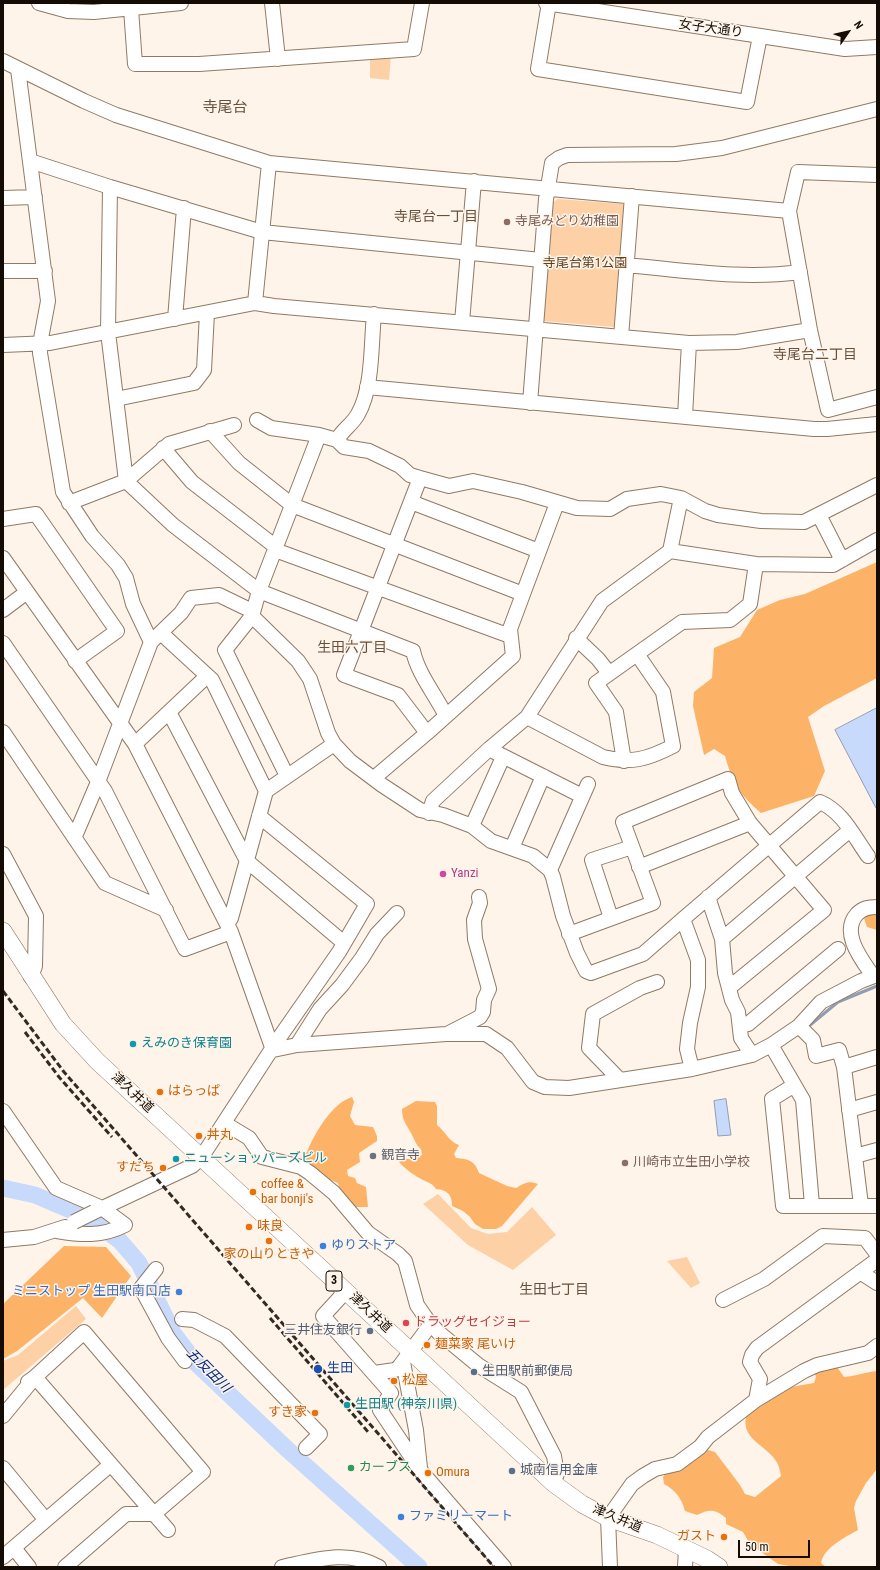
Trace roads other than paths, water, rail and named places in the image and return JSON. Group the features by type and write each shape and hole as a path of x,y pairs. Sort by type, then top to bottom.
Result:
{"main road":[{"name":"津久井道","path":"3,931 31,977 63,1024 78,1042 201,1158 346,1291 407,1357 553,1483 582,1504 608,1518 657,1535 719,1567"}],"street":[{"path":"39,3 68,11 94,12 181,3"},
{"path":"272,3 278,59"},
{"path":"131,9 135,64 199,64 414,49 422,3"},
{"path":"548,3 538,69 747,102 760,36"},
{"name":"女子大通り","path":"548,3 609,8 760,36 845,49 877,47"},
{"path":"3,61 84,102 116,115 269,163 789,211"},
{"path":"18,69 48,301 40,344 63,492 92,536 118,565 126,578 133,604 156,638 212,680 266,791"},
{"path":"530,403 547,189 552,163 567,155 676,154 722,148 877,109"},
{"path":"30,160 110,187 262,232 541,260"},
{"path":"255,303 269,163"},
{"path":"877,175 798,172 789,211 810,330 828,410 877,397"},
{"path":"462,322 474,181"},
{"path":"110,187 108,332 126,481 173,525 259,591 413,651 416,663 435,694 446,716"},
{"path":"621,337 632,196"},
{"path":"3,198 35,197"},
{"path":"175,319 184,208"},
{"path":"626,265 740,275 775,276 800,272"},
{"path":"3,271 45,271"},
{"path":"3,345 40,344 255,303 690,343 737,342 810,330"},
{"path":"116,399 194,383 204,370 207,313"},
{"path":"337,440 353,423 359,413 367,387 374,314"},
{"path":"685,416 690,343"},
{"path":"367,387 827,429 877,424"},
{"path":"257,420 271,428 319,435 337,440 344,447 369,451 400,466 410,475 449,486 473,481 522,492 577,508 610,509 627,499 661,494 681,498 706,511 718,515 761,521 804,522 877,485"},
{"path":"69,503 126,481 169,444 234,425"},
{"path":"210,431 239,463 292,505 523,594"},
{"path":"287,776 225,650 252,614 259,591 319,435"},
{"path":"163,448 192,482 275,549 510,636"},
{"path":"420,478 362,632 344,675 398,695 427,733"},
{"path":"429,813 433,801 489,749 527,717 576,638 602,601 670,551 681,498"},
{"path":"410,502 539,551"},
{"path":"374,778 513,656 514,653 510,629 557,503"},
{"path":"3,519 36,514 117,631 75,661"},
{"path":"819,515 842,560"},
{"path":"670,551 756,564 833,565 877,540"},
{"path":"3,558 135,744 229,928 273,1050"},
{"path":"624,761 616,712 596,683 682,622 730,620 750,604 756,564"},
{"path":"3,610 27,592"},
{"path":"75,836 156,638 181,613 191,598 219,595 252,614 298,661 310,679 328,734 334,744 350,761 420,810 443,815 472,826 491,841 533,856 550,870 554,877 570,934 586,971 591,973 643,954 820,802 833,808 846,822 868,856"},
{"path":"576,638 598,659 609,673"},
{"path":"3,643 98,782 185,949 229,928"},
{"path":"527,717 603,757 624,761 651,757 673,746 663,692 637,654"},
{"path":"135,744 208,676"},
{"path":"169,712 247,861 344,943"},
{"path":"3,732 75,836 105,883 166,910"},
{"path":"229,928 266,791 334,744"},
{"path":"489,749 543,776 585,790 550,870"},
{"path":"472,826 504,756"},
{"path":"512,848 543,776"},
{"path":"570,934 653,903 623,822 728,779 732,793 750,823 824,910 730,987"},
{"path":"3,1240 34,1237 57,1231 192,1166 201,1158 344,943 367,904 259,816"},
{"path":"640,867 750,823"},
{"path":"722,939 797,877 850,830"},
{"path":"611,918 592,860 632,847"},
{"path":"3,854 36,916 35,966 31,977"},
{"path":"446,1034 480,1017 483,1012 484,1000 489,989 475,939 474,920 480,903 479,897"},
{"path":"708,897 722,939 726,973 732,1000 738,1012 741,1026 741,1038 752,1055"},
{"path":"273,1050 297,1045 446,1034 486,1034 507,1048 533,1082 545,1086 569,1088 619,1079 692,1069 752,1055 771,1045 799,1026 821,1002 861,980 875,976 859,955 852,940 851,923 860,911 868,907 877,907"},
{"path":"297,1045 320,1009 350,974 377,934 397,913"},
{"path":"683,919 698,960 698,987 690,1023 687,1049 692,1069"},
{"path":"741,1026 748,1024 838,949"},
{"path":"619,1079 589,1048 593,1014 640,988 657,982"},
{"path":"799,1026 813,1040 816,1056 839,1050 844,1067 861,1205"},
{"path":"771,1045 802,1100 812,1206"},
{"path":"844,1067 877,1057"},
{"path":"793,1086 772,1099 783,1206 877,1206"},
{"path":"849,1110 877,1102"},
{"path":"3,1111 56,1188 98,1210 121,1227 97,1235 57,1231"},
{"path":"224,1123 248,1138 262,1157 300,1167 310,1172 334,1193 368,1233 398,1254 405,1261 417,1305 438,1332 478,1364 521,1392 554,1456 557,1474 553,1483"},
{"path":"855,1156 877,1150"},
{"path":"723,1300 764,1279 823,1236 865,1238 877,1254"},
{"path":"756,1400 760,1379 750,1362 752,1355 757,1348 877,1260"},
{"path":"155,1270 142,1286 168,1338 186,1361"},
{"path":"860,1272 877,1283"},
{"path":"346,1291 323,1316 370,1371 374,1373 392,1394 380,1410 420,1470 504,1567"},
{"path":"182,1319 194,1320 225,1336 320,1434 306,1448"},
{"path":"374,1373 395,1370 407,1357 431,1324"},
{"path":"3,1402 35,1377 84,1332 144,1400 203,1472 154,1514 126,1514 65,1567"},
{"path":"610,1567 608,1518 632,1484 655,1469 677,1464 700,1447 708,1437 756,1400 817,1364 868,1353 877,1346"},
{"path":"407,1357 420,1470"},
{"path":"3,1416 35,1377"},
{"path":"35,1377 168,1530"},
{"path":"3,1557 44,1520 110,1465"},
{"path":"3,1468 44,1520"},
{"path":"14,1548 29,1567"},
{"path":"685,1567 686,1549"},
{"path":"282,1567 338,1556 351,1557 377,1567"}],"water":[{"path":"877,708 877,808 876,808 835,730"},
{"path":"726,1099 731,1135 718,1136 714,1101"}],"waterway":[{"path":"809,1026 838,1002 877,986"},
{"name":"五反田川","path":"3,1188 35,1195 89,1218 120,1241 139,1263 173,1333 195,1362 288,1450 419,1567"}],"railway":[{"path":"3,991 64,1072 494,1567"},
{"path":"25,1032 59,1077 112,1137"},
{"path":"270,1318 369,1433"}],"place":[{"name":"寺尾みどり幼稚園","path":"507,222"},
{"name":"Yanzi","path":"443,874"},
{"name":"えみのき保育園","path":"133,1044"},
{"name":"はらっぱ","path":"160,1092"},
{"name":"丼丸","path":"199,1136"},
{"name":"観音寺","path":"373,1156"},
{"name":"ニューショッパーズビル","path":"176,1159"},
{"name":"川崎市立生田小学校","path":"625,1163"},
{"name":"すだち","path":"163,1168"},
{"name":"coffee & bar bonji's","path":"253,1192"},
{"name":"味良","path":"249,1227"},
{"name":"家の山りときや","path":"269,1241"},
{"name":"ゆりストア","path":"323,1246"},
{"name":"ミニストップ 生田駅南口店","path":"179,1292"},
{"name":"ドラッグセイジョー","path":"406,1323"},
{"name":"三井住友銀行","path":"370,1331"},
{"name":"麺菜家 尾いけ","path":"427,1345"},
{"name":"生田","path":"318,1369"},
{"name":"生田駅前郵便局","path":"474,1372"},
{"name":"松屋","path":"394,1381"},
{"name":"生田駅 (神奈川県)","path":"347,1405"},
{"name":"すき家","path":"315,1413"},
{"name":"カーブス","path":"351,1468"},
{"name":"城南信用金庫","path":"512,1471"},
{"name":"Omura","path":"428,1473"},
{"name":"ファミリーマート","path":"401,1517"},
{"name":"ガスト","path":"724,1537"}],"district":[{"name":"寺尾台","path":"225,108"},
{"name":"寺尾台一丁目","path":"436,217"},
{"name":"寺尾台二丁目","path":"815,355"},
{"name":"生田六丁目","path":"352,648"},
{"name":"生田七丁目","path":"554,1290"}],"park label":[{"name":"寺尾台第1公園","path":"585,264"}]}
